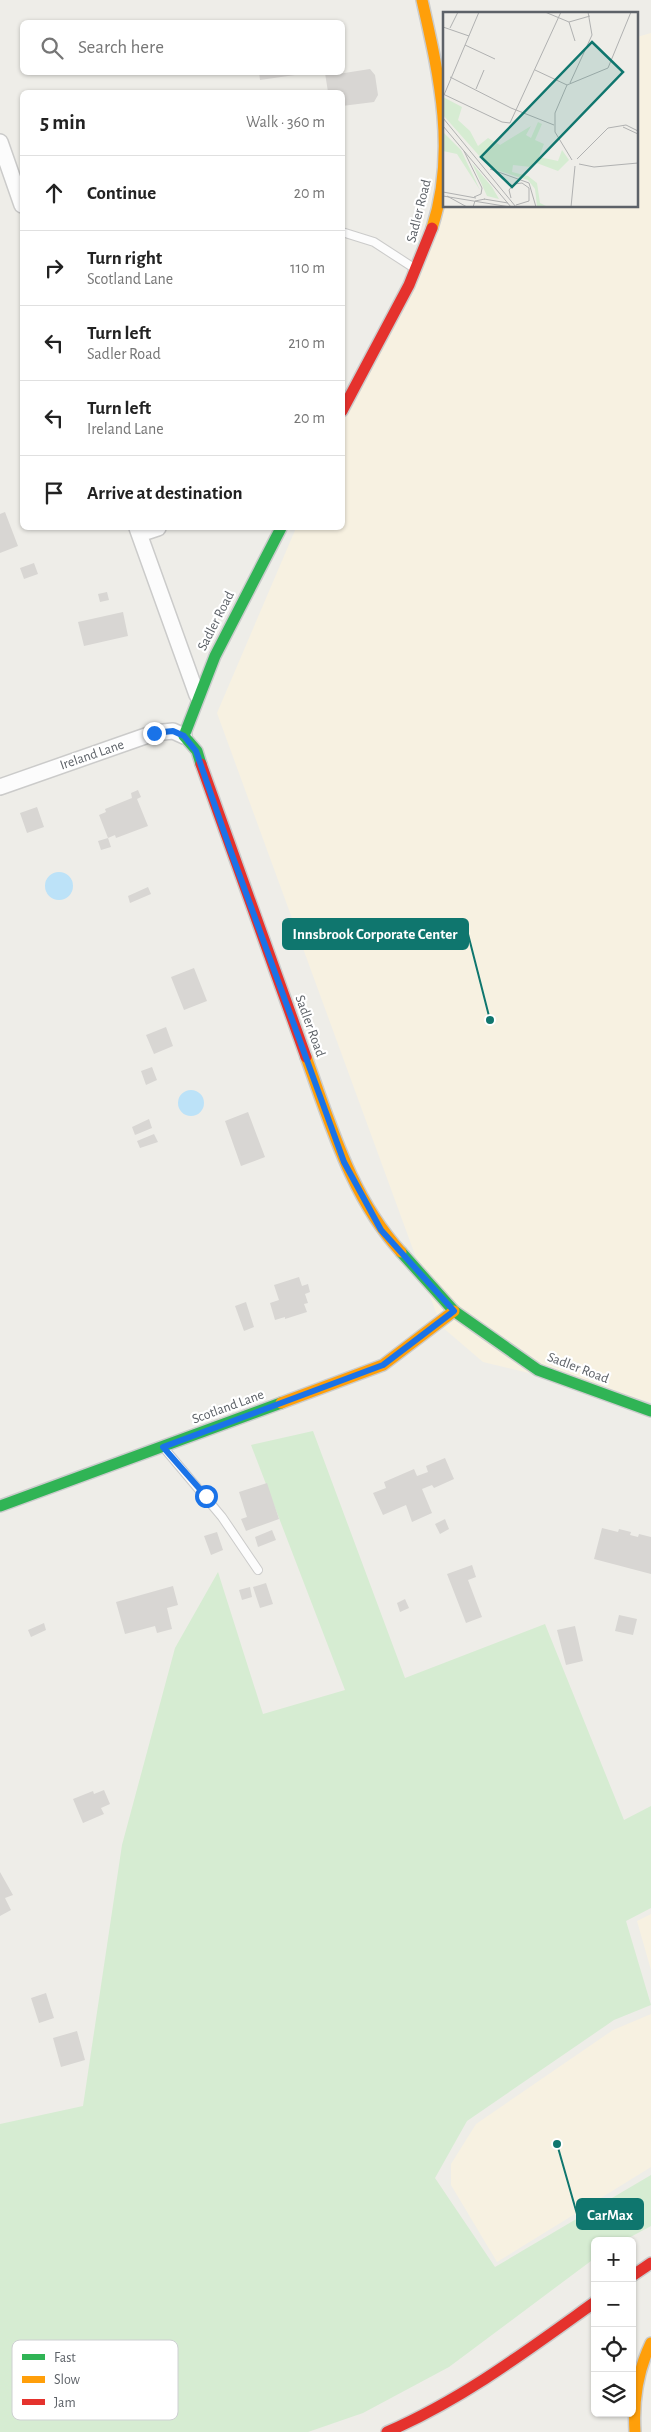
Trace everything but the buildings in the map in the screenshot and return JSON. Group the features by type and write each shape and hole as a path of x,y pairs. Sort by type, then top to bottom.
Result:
{"main road":[{"name":"Sadler Road","path":"422,0 443,114"},
{"name":"Sadler Road","path":"345,405 416,270 436,216 443,171"},
{"name":"Sadler Road","path":"280,530 219,646 197,695 184,736 196,751 344,1162 381,1230 454,1311 538,1370 651,1411"},
{"name":"Scotland Lane","path":"0,1506 383,1365 454,1311"},
{"path":"636,2273 651,2262"},
{"path":"387,2432 448,2404 591,2305"},
{"path":"635,2432 633,2402 636,2384 651,2343"}],"street":[{"path":"0,142 20,199"},
{"path":"138,531 197,695"},
{"name":"Ireland Lane","path":"0,787 154,733 173,731 184,736"}],"lane":[{"path":"345,233 374,242 416,270"},
{"path":"163,1447 222,1518 258,1570"}],"shaded area":[{"path":"651,33 651,1402 483,1362 441,1326 217,713 295,530 345,530 345,413 444,208 638,208 638,37"},
{"path":"651,1914 651,1970 637,1921"},
{"path":"651,2014 651,2167 497,2262 451,2185 451,2164 476,2124 613,2030"}],"green space":[{"path":"313,1431 405,1678 545,1624 624,1820 651,1806 651,1908 626,1921 651,2005 614,2020 467,2121 435,2178 495,2267 651,2175 651,2226 630,2237 591,2237 591,2261 449,2367 363,2413 308,2432 0,2432 0,2124 83,2106 122,1845 175,1648 218,1572 263,1714 345,1690 251,1445"}],"water":[{"path":"59,872 69,876 73,886 69,896 59,900 49,896 45,886 49,876"},
{"path":"191,1090 200,1094 204,1103 200,1112 191,1116 182,1112 178,1103 182,1094"}],"traffic: fast":[{"path":"201,764 197,751 184,736 215,656 280,530"},
{"path":"401,1252 454,1311 538,1370 651,1411"},
{"path":"0,1506 281,1403"}],"traffic: slow":[{"path":"422,0 443,114"},
{"path":"432,228 443,171"},
{"path":"306,1057 334,1134 356,1184 384,1231 401,1252"},
{"path":"281,1403 383,1365 454,1311"},
{"path":"635,2432 637,2386 642,2365 651,2343"}],"traffic: jam":[{"path":"345,405 409,285 432,228"},
{"path":"201,764 306,1057"},
{"path":"636,2273 651,2263"},
{"path":"387,2432 442,2405 469,2389 520,2356 591,2305"}],"place":[{"name":"Innsbrook Corporate Center","path":"490,1020"},
{"name":"CarMax","path":"557,2144"}],"route":[{"path":"154,733 173,731 184,736 193,744 344,1162 381,1230 454,1311 383,1365 163,1447 206,1496"}]}
